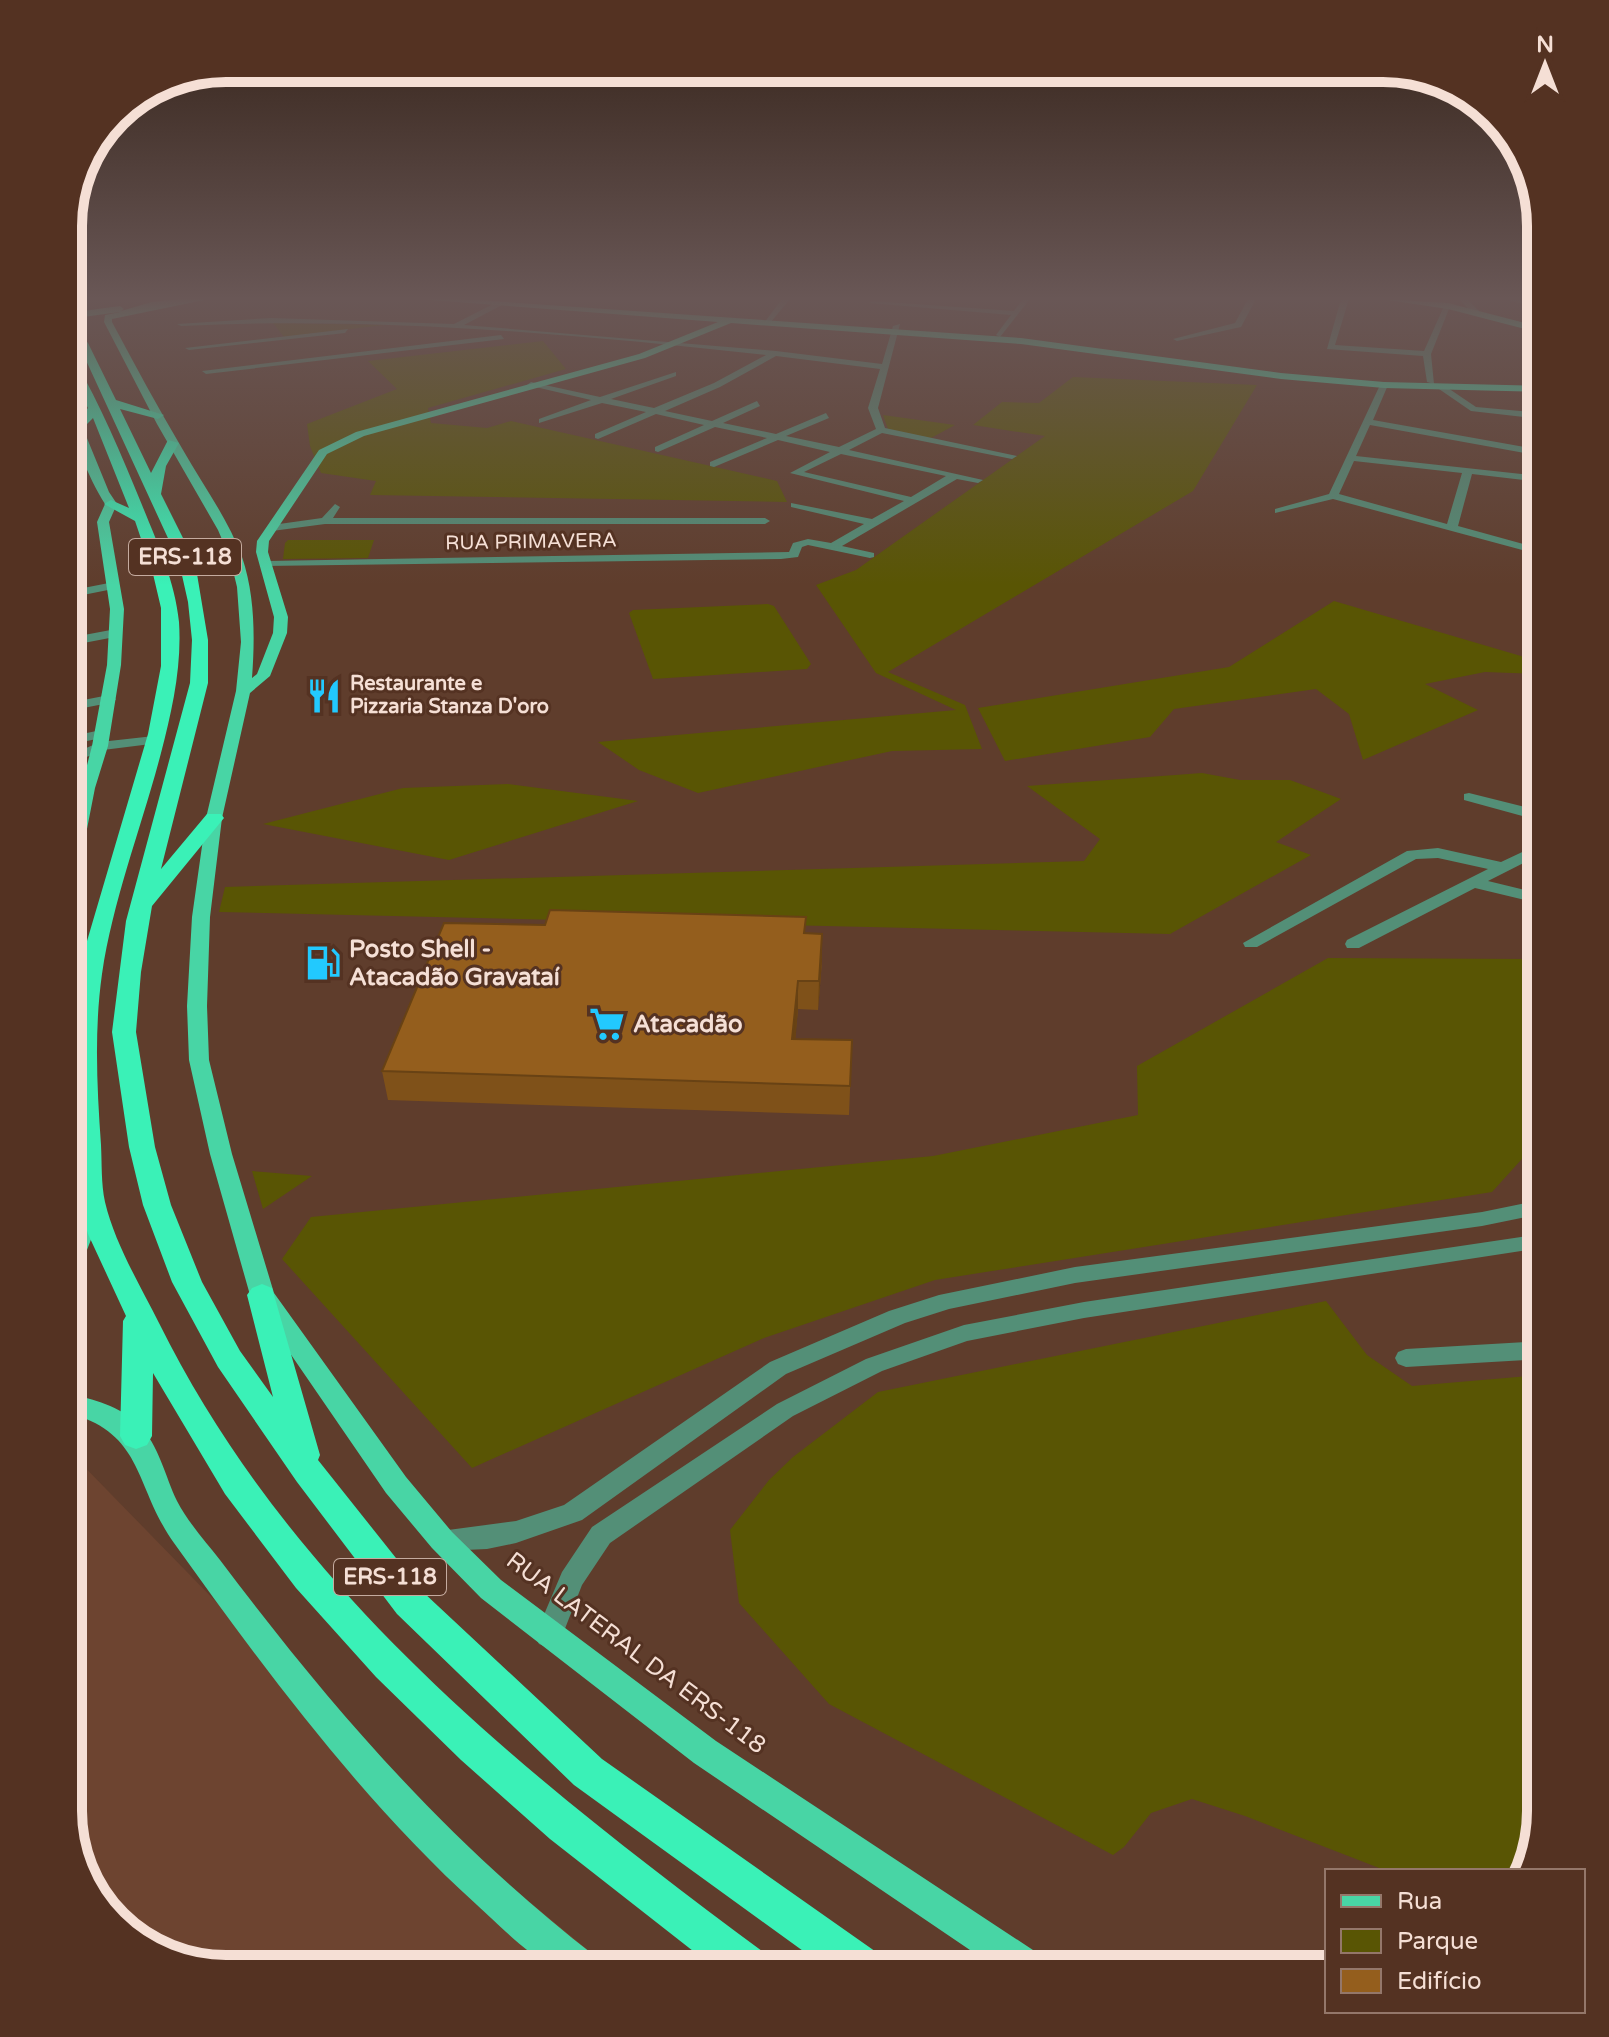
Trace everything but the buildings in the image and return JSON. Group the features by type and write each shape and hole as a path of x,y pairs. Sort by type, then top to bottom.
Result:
{"highway":[{"name":"ERS-118","path":"87,394 162,572 170,607 171,644 167,684 90,975 83,1091 92,1206 138,1319 183,1402 267,1528 353,1626 467,1743 638,1885 732,1955"},
{"name":"ERS-118","path":"109,394 187,562 194,583 200,640 199,683 190,725 140,909 129,972 124,1032 142,1147 157,1205 187,1282 229,1359 309,1473 410,1603 588,1772 844,1955"},
{"path":"113,403 158,415"},
{"path":"82,422 95,408"},
{"path":"155,493 159,466 173,443"},
{"path":"111,504 141,519"},
{"path":"140,909 214,818"},
{"path":"262,1295 309,1473"},
{"path":"136,1436 138,1319"}],"main road":[{"name":"RUA LATERAL DA ERS-118","path":"147,394 224,530 236,558 243,587 248,642 243,691 214,818 196,977 199,1060 221,1154 262,1295 396,1485 442,1540 491,1589 705,1752 1008,1955"},
{"path":"243,691 263,676 280,637 281,617 262,552 263,541 323,452 339,442 500,394"},
{"path":"82,440 111,504 103,522 114,586 116,633 109,699 82,812"},
{"path":"248,642 280,637"},
{"path":"82,1186 92,1206 82,1232"},
{"path":"82,1405 111,1418 136,1436 175,1523 334,1726 470,1876 565,1955"}],"street":[{"path":"573,394 978,480"},
{"path":"542,421 617,394"},
{"path":"598,436 697,394"},
{"path":"877,394 873,408 881,430"},
{"path":"1333,496 1380,394"},
{"path":"1451,394 1474,409 1527,415"},
{"path":"658,449 757,404"},
{"path":"714,464 826,416"},
{"path":"1368,422 1527,450"},
{"path":"913,500 795,473 881,430 1012,456"},
{"path":"1351,458 1527,477"},
{"path":"1451,530 1468,471"},
{"path":"834,546 954,476"},
{"path":"1279,511 1333,496 1527,549"},
{"path":"795,505 875,523"},
{"path":"325,521 335,507"},
{"path":"272,528 325,521 765,521"},
{"name":"RUA PRIMAVERA","path":"268,564 794,555 797,545 803,542 834,546"},
{"path":"834,546 870,555"},
{"path":"82,592 114,586"},
{"path":"82,639 116,633"},
{"path":"82,704 109,699"},
{"path":"82,752 100,740"},
{"path":"82,741 154,740"},
{"path":"1469,797 1527,812"},
{"path":"1251,943 1413,854 1438,853 1504,868"},
{"path":"1353,944 1527,856"},
{"path":"1474,883 1527,896"},
{"path":"442,1540 516,1532 573,1513 778,1368 897,1317 947,1301 1075,1275 1482,1219 1527,1210"},
{"path":"549,1636 571,1580 601,1535 785,1410 874,1365 964,1333 1084,1310 1527,1243"},
{"path":"1406,1358 1527,1351"}],"shaded area":[{"path":"82,1464 422,1813 594,1955 208,1954 154,1936 118,1906 97,1874 82,1820"}],"green space":[{"path":"384,394 477,394 428,408 431,423 487,428 511,421 777,481 787,502 370,495 376,481 321,473 310,446 307,424"},
{"path":"1051,394 1252,394 1193,491 888,672 965,705 982,749 892,751 698,793 639,770 598,742 956,710 876,673 816,585 856,570 1045,436 973,425 1002,402 1039,403"},
{"path":"883,415 955,425 931,438 888,429"},
{"path":"288,540 374,540 368,558 283,559"},
{"path":"1334,601 1527,658 1527,674 1485,672 1425,684 1478,710 1363,760 1349,714 1316,689 1174,709 1150,737 1005,761 978,708 1229,667"},
{"path":"774,606 811,664 807,669 653,679 629,613 633,610"},
{"path":"1202,773 1240,780 1290,780 1341,799 1276,842 1311,855 1170,934 219,912 225,887 1084,861 1100,839 1027,786"},
{"path":"508,784 638,801 449,860 263,824 403,788"},
{"path":"1328,958 1527,959 1527,1153 1492,1192 935,1280 764,1338 472,1468 282,1259 311,1217 933,1156 1138,1115 1137,1066"},
{"path":"252,1171 312,1176 263,1209"},
{"path":"1326,1301 1367,1355 1412,1386 1527,1376 1527,1810 1526,1829 1515,1869 1382,1869 1192,1799 1151,1813 1124,1847 1113,1855 829,1704 739,1603 730,1530 769,1480 793,1457 878,1392"}],"place":[{"name":"Restaurante e Pizzaria Stanza D'oro","path":"324,696"},
{"name":"Posto Shell - Atacadão Gravataí","path":"323,963"},
{"name":"Atacadão","path":"607,1024"}]}
